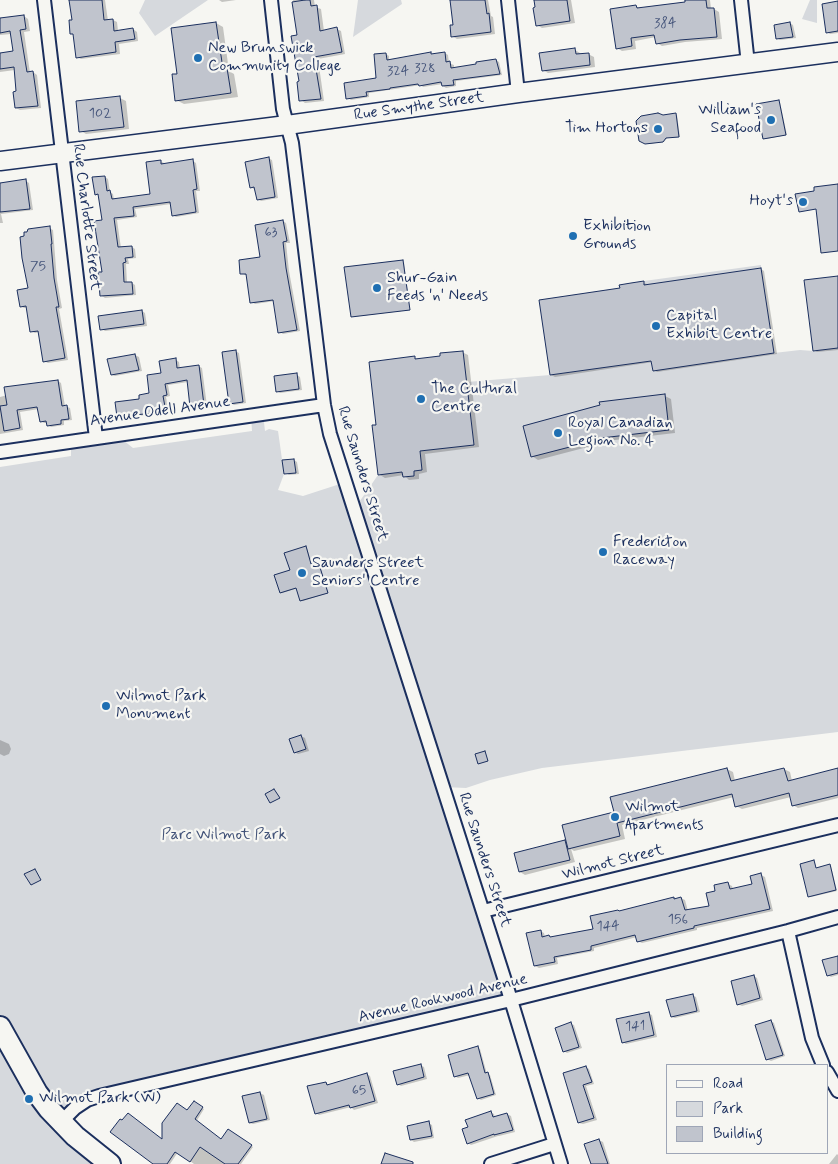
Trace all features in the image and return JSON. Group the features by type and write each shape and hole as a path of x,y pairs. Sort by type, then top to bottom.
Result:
{"main road":[{"name":"Rue Smythe Street","path":"0,161 287,126 518,93 838,52"},
{"path":"0,1027 37,1093 61,1122 110,1164"}],"street":[{"name":"Rue Charlotte Street","path":"44,0 96,438"},
{"name":"Rue Saunders Street","path":"271,0 283,109 292,143 324,405 330,434 483,911 561,1164"},
{"path":"508,0 518,93"},
{"path":"741,0 748,64"},
{"name":"Avenue Odell Avenue","path":"0,452 324,405"},
{"name":"Wilmot Street","path":"483,911 838,825"},
{"name":"Avenue Rookwood Avenue","path":"61,1122 75,1108 87,1100 99,1096 511,1000 838,917"},
{"path":"788,931 812,1038 823,1064"},
{"path":"828,1074 838,1091"},
{"path":"491,1164 554,1144"}],"green space":[{"path":"145,0 208,0 155,36 139,13"},
{"path":"358,0 401,0 402,4 353,37"},
{"path":"810,0 817,0 817,23 802,19"},
{"path":"761,265 761,268 644,285 644,281"},
{"name":"Parc Wilmot Park","path":"838,348 838,732 542,768 490,780 466,788 444,787 511,1000 99,1096 66,1116 110,1164 0,1164 0,467 71,456 71,447 123,440 133,448 252,431 251,415 263,414 265,431 269,429 278,431 284,474 278,490 303,496 346,482 355,508 378,475 402,472 403,477 414,476 414,471 422,470 420,451 474,444 467,382 550,375 651,361 653,370 774,353"}],"building":[{"path":"69,0 102,0 104,20 113,19 114,31 133,28 135,39 115,42 116,52 76,58 73,34 70,34 69,20 72,20"},
{"path":"310,0 311,6 317,5 320,31 337,27 342,52 314,57 321,99 299,101 297,82 299,81 291,36 297,35 292,2"},
{"path":"450,0 485,0 487,14 489,13 491,32 451,37 450,25 453,25"},
{"path":"534,0 567,0 570,21 536,26 533,8 535,7"},
{"path":"685,0 706,0 707,8 714,8 717,37 656,44 654,35 631,38 632,46 616,49 610,9 636,5 637,8 685,2"},
{"path":"838,1 838,31 826,33 822,4"},
{"path":"24,15 26,29 20,30 27,72 33,71 38,106 15,108 13,92 16,91 14,67 0,69 0,53 13,51 10,31 0,33 0,18"},
{"name":"New Brunswick Community College","path":"216,22 223,69 227,68 231,93 175,101 172,74 177,74 171,28"},
{"path":"790,22 793,37 776,39 774,25"},
{"path":"575,48 576,54 589,53 590,65 542,71 539,53"},
{"path":"431,52 431,54 445,52 446,62 450,61 451,68 496,59 500,74 453,80 454,85 442,86 441,82 390,88 366,92 367,96 346,99 344,83 376,78 374,54 386,53 387,60"},
{"path":"120,96 124,127 79,132 76,101"},
{"name":"William's Seafood","path":"779,100 786,135 763,139 756,104"},
{"name":"Tim Hortons","path":"658,113 663,115 676,113 679,137 666,138 663,142 645,144 639,141 636,121 641,116"},
{"path":"269,157 275,197 257,200 254,187 250,188 245,162"},
{"path":"193,159 197,189 193,190 196,212 172,216 170,202 133,207 134,216 114,218 118,247 132,246 133,257 125,258 126,262 123,263 124,282 132,282 133,294 100,296 98,272 102,272 94,221 102,220 98,194 95,195 92,177 105,176 107,191 110,190 112,199 150,194 146,162 161,160 161,164"},
{"path":"26,179 30,209 0,212 0,183"},
{"path":"838,184 838,251 821,253 816,209 799,212 795,194 814,191 814,187"},
{"path":"283,220 287,241 283,242 286,268 297,330 278,333 273,300 250,303 246,274 240,274 239,260 260,257 255,225"},
{"path":"50,226 54,278 59,307 56,307 65,358 43,362 38,331 30,332 26,306 20,307 17,290 28,288 20,237 24,236 24,232 27,232 28,229"},
{"name":"Shur-Gain Feeds 'n' Needs","path":"403,260 410,310 351,317 344,267"},
{"name":"Capital Exhibit Centre","path":"761,268 774,353 653,371 651,361 550,375 539,300 620,288 619,285 644,281 644,285"},
{"path":"838,276 838,348 813,351 804,280"},
{"path":"142,310 144,324 100,330 98,316"},
{"path":"236,350 243,402 229,404 222,352"},
{"name":"The Cultural Centre","path":"463,351 474,445 420,451 422,470 414,471 414,476 403,477 402,472 378,475 372,425 376,425 369,362 415,356 415,359 440,356 440,353"},
{"path":"135,354 139,370 111,375 107,359"},
{"path":"176,358 177,368 199,365 204,405 190,407 187,380 165,384 167,395 163,396 166,412 153,415 153,413 117,417 115,402 139,399 139,395 149,393 147,375 161,373 159,361"},
{"path":"297,373 299,389 276,392 274,376"},
{"path":"58,380 62,406 67,405 69,419 61,420 61,424 47,426 46,421 40,422 37,407 17,410 20,428 4,431 0,406 7,405 4,387"},
{"path":"665,394 669,430 593,439 593,441 531,457 523,426 600,405 599,402"},
{"path":"294,459 296,473 284,474 282,460"},
{"name":"Saunders Street Seniors' Centre","path":"306,546 311,564 318,561 328,593 300,601 296,588 280,593 274,575 290,570 284,553"},
{"path":"301,735 306,749 294,753 289,739"},
{"path":"485,751 488,761 478,764 475,754"},
{"name":"Wilmot Apartments","path":"727,768 731,781 784,768 788,781 838,768 838,795 792,806 789,793 735,807 732,794 617,823 620,836 568,849 562,825 614,812 610,797"},
{"path":"274,789 280,798 270,803 265,794"},
{"path":"565,840 570,860 519,872 514,853"},
{"path":"814,860 816,868 830,864 836,890 808,897 800,864"},
{"path":"35,869 41,880 31,885 24,874"},
{"path":"761,873 770,909 694,926 694,928 637,942 635,935 591,946 591,950 554,957 555,962 534,966 526,933 541,930 542,937 549,935 550,937 593,929 590,916 619,911 674,897 674,899 681,897 685,910 709,906 706,893 715,891 714,885 728,882 730,889 752,884 750,876"},
{"path":"838,956 838,973 827,976 822,960"},
{"path":"754,975 760,998 737,1005 731,981"},
{"path":"693,994 697,1011 671,1017 666,1000"},
{"path":"649,1012 654,1035 622,1043 616,1019"},
{"path":"771,1020 783,1055 766,1060 755,1025"},
{"path":"571,1022 579,1047 563,1052 555,1028"},
{"path":"478,1046 485,1073 488,1072 494,1094 477,1099 468,1073 454,1077 448,1055"},
{"path":"421,1064 424,1077 397,1085 393,1071"},
{"path":"586,1066 592,1082 583,1085 594,1118 578,1123 563,1073"},
{"path":"367,1073 375,1101 350,1108 349,1105 315,1114 307,1086 326,1082 327,1085"},
{"path":"260,1092 267,1119 249,1123 242,1096"},
{"path":"194,1101 203,1107 195,1119 221,1139 228,1129 252,1145 238,1164 225,1164 200,1147 190,1162 175,1152 167,1164 153,1164 110,1132 120,1119 122,1120 128,1113 162,1139 162,1123 177,1103 187,1110"},
{"path":"491,1111 493,1117 507,1113 513,1130 494,1134 467,1144 462,1129 468,1127 465,1120"},
{"path":"429,1121 432,1136 410,1140 407,1126"},
{"path":"599,1139 608,1164 591,1164 584,1144"},
{"path":"385,1153 413,1162 413,1164 381,1164"}],"place":[{"name":"New Brunswick Community College","path":"198,58"},
{"name":"William's Seafood","path":"771,120"},
{"name":"Tim Hortons","path":"658,129"},
{"name":"Hoyt's","path":"803,202"},
{"name":"Exhibition Grounds","path":"573,236"},
{"name":"Shur-Gain Feeds 'n' Needs","path":"377,288"},
{"name":"Capital Exhibit Centre","path":"656,326"},
{"name":"The Cultural Centre","path":"421,399"},
{"name":"Royal Canadian Legion No. 4","path":"558,433"},
{"name":"Fredericton Raceway","path":"603,552"},
{"name":"Saunders Street Seniors' Centre","path":"302,573"},
{"name":"Wilmot Park Monument","path":"106,706"},
{"name":"Wilmot Apartments","path":"615,817"},
{"name":"Wilmot Park (W)","path":"29,1099"}]}
